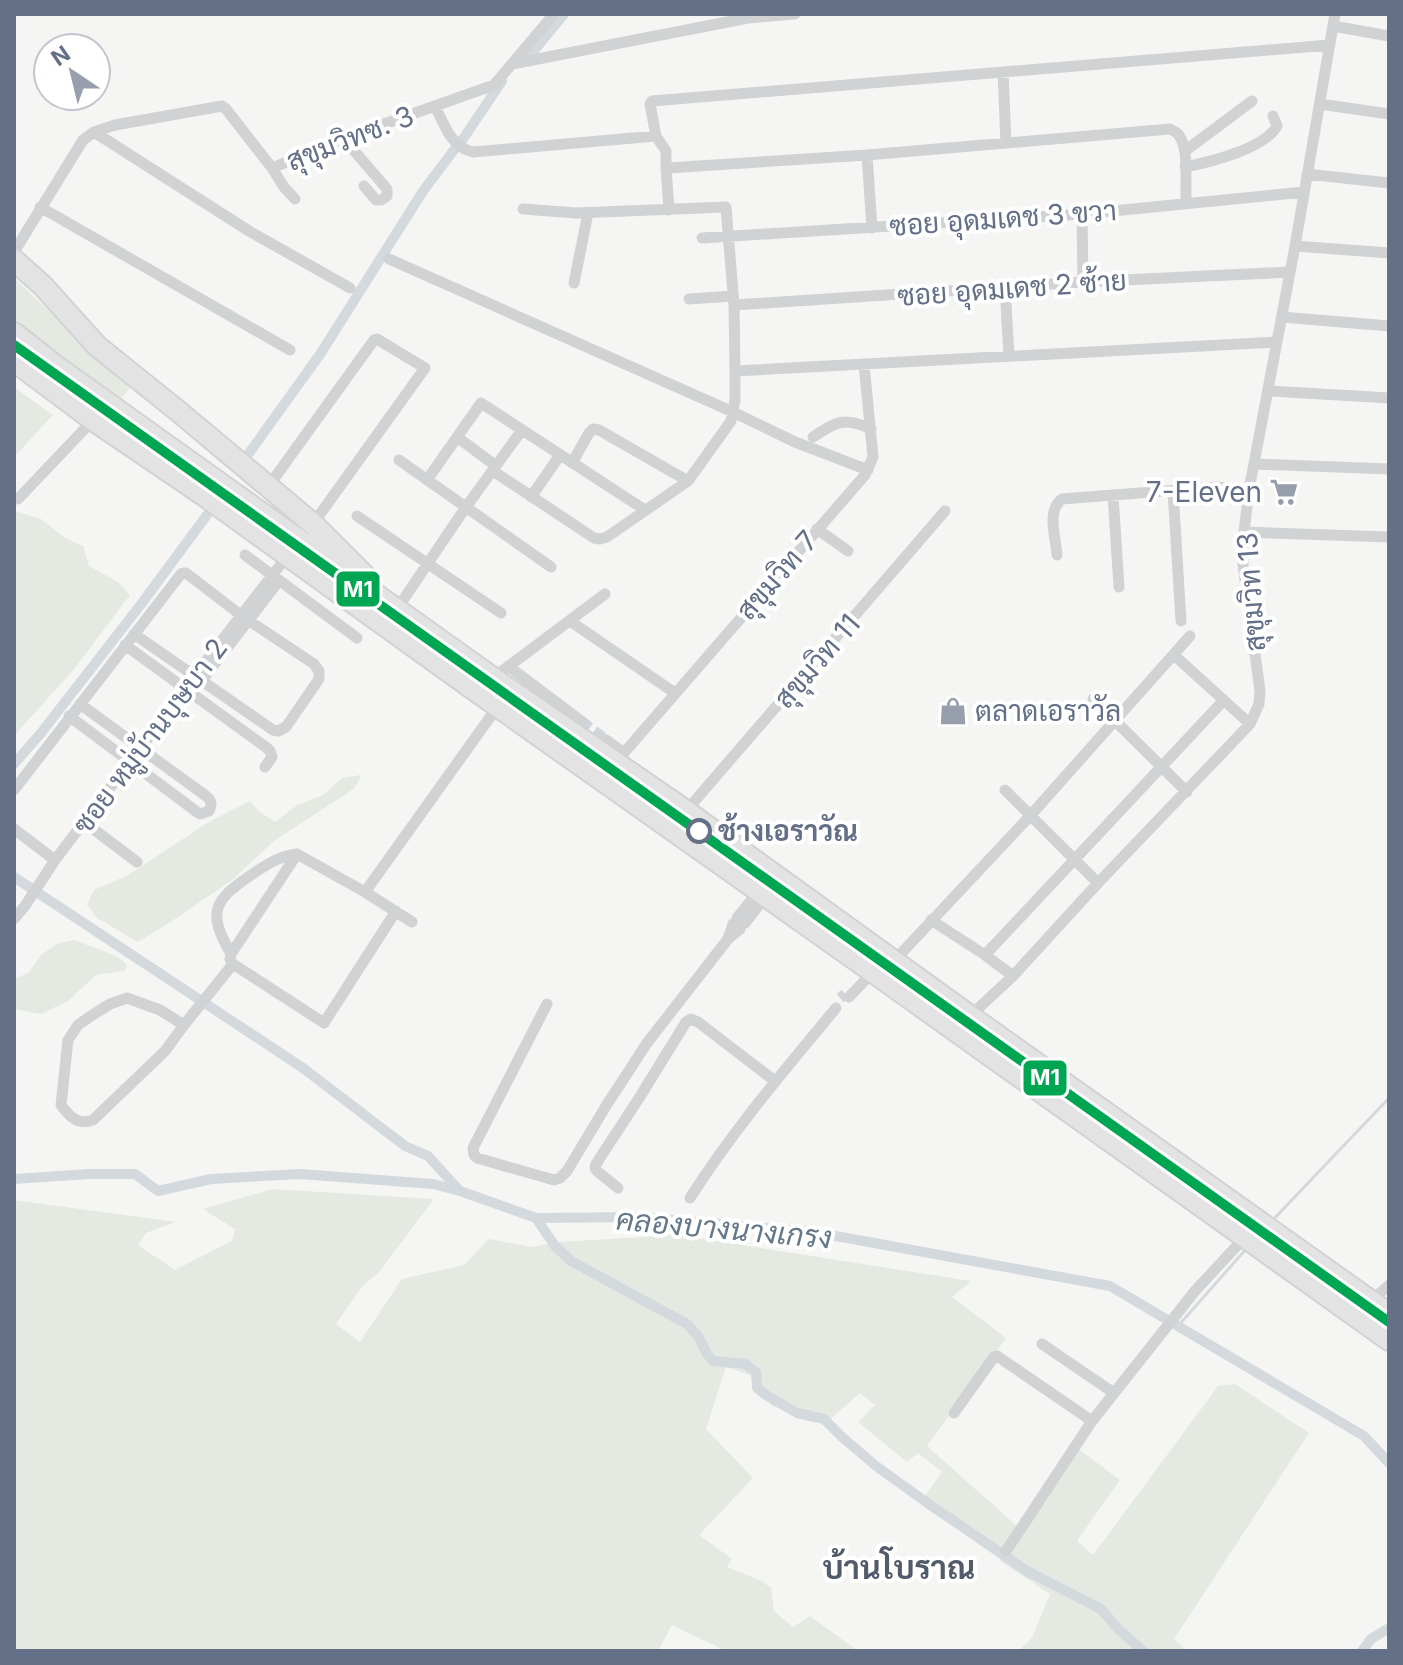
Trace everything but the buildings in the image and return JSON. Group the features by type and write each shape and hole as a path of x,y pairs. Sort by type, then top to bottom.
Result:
{"highway":[{"path":"14,260 43,286 97,346 313,524 392,606"},
{"path":"14,274 106,367 392,606"},
{"path":"14,333 392,606 428,631 501,672 620,758 686,811 1389,1314"},
{"path":"14,361 1389,1340"},
{"path":"416,649 428,631"}],"street":[{"name":"สุขุมวิทซ. 3","path":"94,132 115,125 222,106 272,168 493,86 515,64 554,14"},
{"path":"515,64 719,19 795,14"},
{"path":"1334,20 1389,36"},
{"name":"สุขุมวิท 13","path":"970,1016 1013,976 1250,724 1259,704 1260,691 1244,578 1244,532 1334,20"},
{"path":"669,210 666,151 656,136 652,101 1330,45"},
{"path":"1003,72 1006,143"},
{"path":"1185,151 1252,101"},
{"path":"1320,104 1389,114"},
{"path":"435,106 456,144 473,152 656,136"},
{"path":"1185,167 1223,157 1273,134 1277,126 1273,116"},
{"path":"666,167 867,155 1170,129 1178,133 1185,151 1186,203"},
{"path":"14,252 83,140 94,132 249,231 350,288"},
{"path":"344,139 387,189 387,196 376,200 364,186"},
{"path":"867,155 872,228"},
{"path":"272,168 295,199"},
{"path":"1307,174 1389,183"},
{"name":"ซอย อุดมเดช 3 ขวา","path":"702,238 1082,214 1304,192"},
{"path":"40,207 290,350"},
{"path":"457,437 531,497 600,539 688,481 731,421 735,371 726,207 588,213 523,209"},
{"path":"574,283 588,213"},
{"path":"1082,214 1083,282"},
{"path":"1295,246 1389,253"},
{"path":"389,259 795,442 868,470 873,457 864,364"},
{"name":"ซอย อุดมเดช 2 ซ้าย","path":"689,299 733,301 1290,272"},
{"path":"1005,287 1009,356"},
{"path":"1282,317 1389,326"},
{"path":"268,487 375,339 425,368 313,524"},
{"path":"735,371 1276,342"},
{"path":"1268,391 1389,398"},
{"path":"427,480 481,403 645,510"},
{"path":"18,499 93,420"},
{"path":"813,437 838,422 855,422 871,429"},
{"path":"572,463 593,429 688,481"},
{"path":"392,606 429,564 522,430"},
{"path":"531,497 560,455"},
{"path":"399,460 551,567"},
{"path":"1255,464 1389,469"},
{"name":"สุขุมวิท 7","path":"620,758 868,470"},
{"path":"1057,555 1053,512 1055,504 1062,499 1227,486 1249,490"},
{"path":"1173,491 1181,621"},
{"path":"1113,495 1119,587"},
{"name":"สุขุมวิท 11","path":"686,811 945,511"},
{"path":"357,516 501,613"},
{"path":"817,529 848,551"},
{"path":"1244,532 1389,537"},
{"path":"245,555 357,638"},
{"name":"ซอย หมู่บ้านบุษบา 2","path":"14,919 141,747 199,678 291,558"},
{"path":"14,790 69,716 80,704 125,645 183,573 314,664 319,671 319,679 286,727 273,730 134,634"},
{"path":"581,721 501,672 605,594"},
{"path":"570,621 675,693"},
{"path":"894,961 1030,816 1190,636"},
{"path":"125,645 270,751 272,757 265,767"},
{"path":"1174,655 1250,724"},
{"path":"1093,699 1187,792"},
{"path":"985,955 1224,700"},
{"path":"69,716 200,814 209,811 212,806 206,796 80,704"},
{"path":"365,892 498,706"},
{"path":"606,740 620,758"},
{"path":"1005,790 1098,883"},
{"path":"84,822 137,862"},
{"path":"14,829 55,860"},
{"path":"184,1025 160,1010 127,998 91,1016 78,1025 68,1040 61,1105 73,1118 86,1122 93,1120 165,1051 204,1001 297,854"},
{"path":"396,911 324,1023 232,959 219,933 217,915 220,901 229,890 270,862 297,854 365,892 396,911 412,922"},
{"path":"547,1004 473,1148 477,1158 554,1180 567,1171 647,1043 762,894"},
{"path":"931,920 1013,976"},
{"path":"690,1198 720,1152 775,1081 870,970"},
{"path":"618,1188 597,1171 596,1164 686,1022 691,1019 698,1022 775,1081"},
{"path":"1006,1551 1092,1421 1192,1295 1245,1237"},
{"path":"1371,1301 1389,1285"},
{"path":"1042,1344 1114,1393"},
{"path":"954,1413 997,1356 1092,1421"}],"shaded area":[{"path":"14,278 130,388 114,407 14,331"},
{"path":"14,387 53,415 14,457"},
{"path":"14,511 41,519 65,538 83,546 89,566 118,582 130,595 74,669 14,736"},
{"path":"361,775 355,788 274,841 232,880 138,942 97,918 87,905 94,890 128,875 209,822 250,801 275,822 296,806 323,795 342,778"},
{"path":"75,940 117,957 127,965 125,971 96,975 68,1001 41,1014 14,1009 14,979 28,973 42,954 59,943"},
{"path":"273,1189 434,1199 336,1324 360,1342 402,1279 464,1265 489,1239 532,1247 559,1242 677,1235 971,1281 952,1297 1006,1338 927,1446 1018,1527 1077,1448 1120,1480 1077,1541 1093,1555 1218,1386 1235,1384 1309,1433 1174,1639 1187,1651 1018,1651 1032,1638 1050,1594 1000,1561 1005,1552 923,1499 942,1472 918,1453 907,1462 858,1422 875,1405 860,1393 828,1421 813,1414 807,1420 771,1405 750,1375 726,1367 706,1429 753,1478 699,1535 732,1559 727,1567 762,1581 771,1588 774,1611 793,1627 810,1616 858,1651 726,1651 672,1625 658,1651 14,1651 14,1200 176,1222 146,1233 138,1245 175,1270 232,1241 235,1229 203,1209"}],"waterway":[{"path":"516,62 532,53 564,14"},
{"path":"463,139 502,81"},
{"path":"247,456 321,353 423,191 457,146"},
{"path":"14,764 142,603 207,515"},
{"path":"14,877 303,1068 405,1146 428,1156 459,1190"},
{"path":"1271,1222 1389,1098"},
{"name":"คลองบางนางเกรง","path":"14,1179 135,1174 158,1191 211,1179 300,1174 433,1184 536,1218 637,1217 814,1232 1110,1286 1364,1436 1389,1463"},
{"path":"536,1218 555,1246 571,1261 687,1324 713,1361 745,1364 756,1372 757,1388 766,1395 797,1413 824,1419 876,1466 926,1502 1027,1571 1101,1609 1143,1651"},
{"path":"1178,1326 1247,1248"},
{"name":"คลองบางนางเกรง","path":"1362,1651 1371,1639 1389,1628"}],"tunnel":[{"path":"581,721 606,740"},
{"path":"840,998 845,994"}],"transit line":[{"name":"M1","path":"14,345 1389,1322"}],"place":[{"name":"7-Eleven","path":"1284,492"},
{"name":"ตลาดเอราวัล","path":"953,711"},
{"name":"ช้างเอราวัณ","path":"699,831"}],"district":[{"name":"บ้านโบราณ","path":"899,1567"}]}
